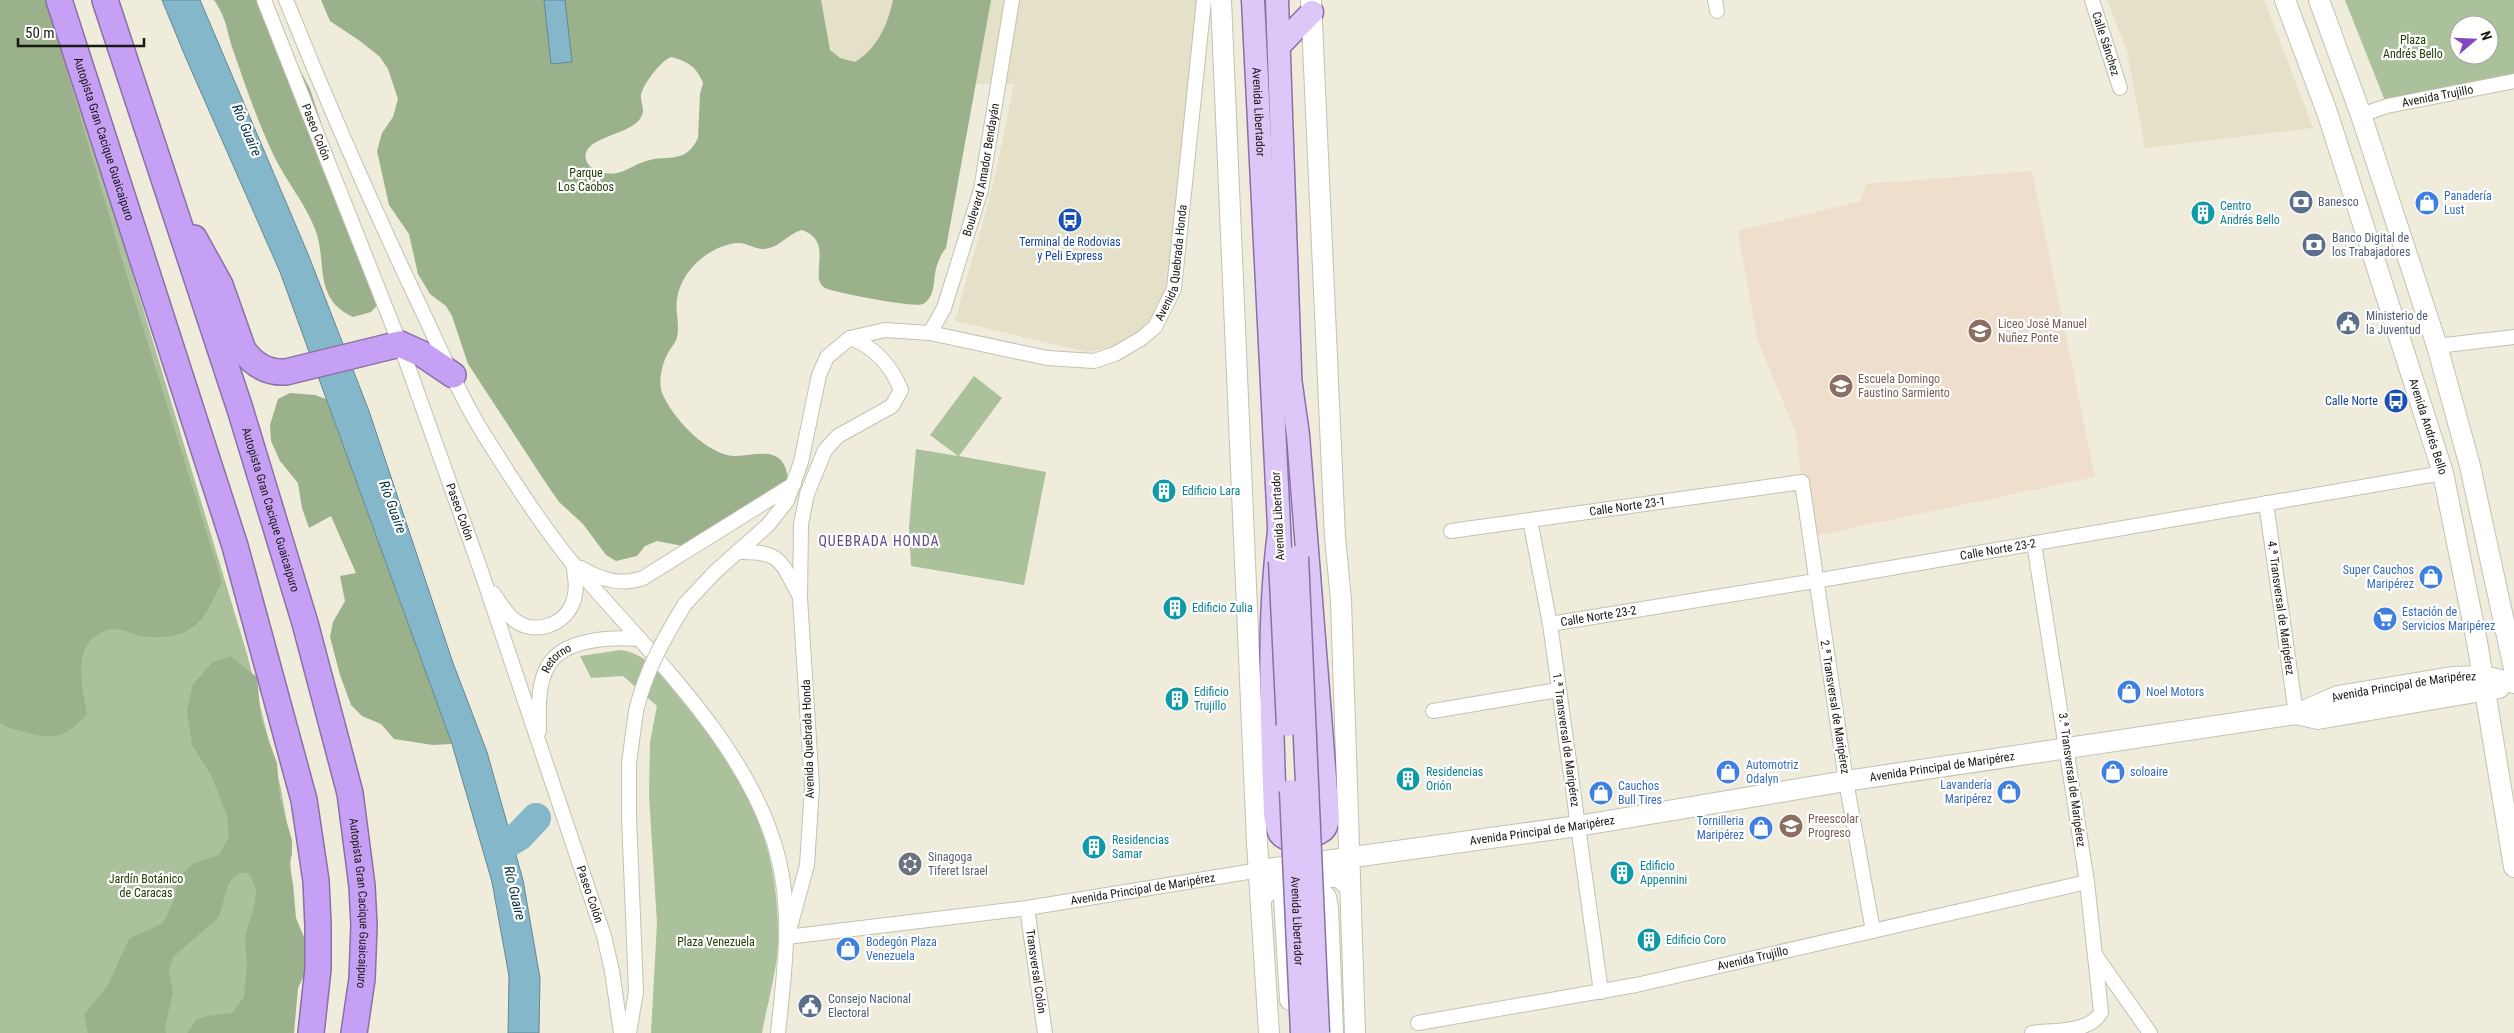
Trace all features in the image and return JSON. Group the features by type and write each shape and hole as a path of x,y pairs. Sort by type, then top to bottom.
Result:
{"highway":[{"name":"Autopista Gran Cacique Guaicaipuro","path":"59,0 235,546 304,800 316,881 318,925 318,969 310,1033"},
{"name":"Autopista Gran Cacique Guaicaipuro","path":"105,0 168,196 240,409 305,623 350,793 362,886 363,952 356,1026"},
{"path":"168,196 220,285 243,350 250,359 268,371 286,372 391,346 422,354 453,375"}],"main road":[{"name":"Avenida Libertador","path":"1253,0 1279,532 1289,559 1318,1033"},
{"name":"Avenida Libertador","path":"1277,0 1291,385 1289,559 1302,1033"},
{"path":"1279,46 1311,6"},
{"path":"1279,532 1272,582 1270,659 1275,814 1280,834 1286,838 1296,838 1322,831 1328,817 1299,445 1291,385"}],"street":[{"name":"Paseo Colón","path":"264,0 391,346 480,568 604,936 612,970 621,1033"},
{"name":"Paseo Colón","path":"286,0 319,81 453,375 488,442 572,563 640,639 719,738 741,772 763,814 778,858 787,937 778,1033"},
{"name":"Boulevard Amador Bendayán","path":"930,332 944,308 981,190 1012,0"},
{"name":"Avenida Quebrada Honda","path":"795,484 819,375 827,357 850,338 885,330 930,332 1047,358 1094,361 1116,354 1142,338 1155,327 1174,289 1204,0"},
{"path":"1221,0 1261,897 1269,1033"},
{"name":"Calle Sánchez","path":"2092,0 2120,88"},
{"name":"Avenida Andrés Bello","path":"2285,0 2327,112 2443,473 2484,684 2514,867"},
{"path":"2319,0 2361,115 2437,346 2470,466 2514,668"},
{"path":"1311,6 1335,538 1340,600 1355,1033"},
{"name":"Avenida Trujillo","path":"2361,115 2387,106 2514,81"},
{"name":"Avenida Quebrada Honda","path":"787,937 807,865 812,787 800,598 801,524 807,494 825,450 838,436 892,406 900,390 893,374 880,358 864,343 850,338"},
{"path":"2437,346 2514,338"},
{"name":"Calle Norte 23-2","path":"1550,624 1816,581 2443,473"},
{"name":"Calle Norte 23-1","path":"1451,532 1802,482"},
{"name":"2.ª Transversal de Maripérez","path":"1802,482 1846,781 1873,931"},
{"name":"Paseo Colón","path":"572,563 608,581 633,582 643,578 795,484"},
{"path":"628,1033 636,992 629,816 629,763 641,687 652,663 685,604 716,571 778,514 795,484"},
{"name":"4.ª Transversal de Maripérez","path":"2266,502 2296,714"},
{"name":"1.ª Transversal de Maripérez","path":"1530,520 1550,624 1601,992"},
{"name":"3.ª Transversal de Maripérez","path":"2032,1033 2082,1026 2098,1017 2101,1012 2087,882 2068,749 2034,543"},
{"name":"Avenida Quebrada Honda","path":"737,552 767,553 776,558 783,565 800,598"},
{"path":"480,568 492,591 512,619 525,626 541,628 554,624 568,613 573,603 576,592 572,563"},
{"name":"Retorno","path":"539,742 539,695 548,665 568,648 584,642 618,638 640,639"},
{"name":"Avenida Principal de Maripérez","path":"787,937 1027,908 1260,870 1578,826 1846,781 2296,714 2338,696 2442,678 2484,684 2514,684"},
{"path":"1433,711 1558,690"},
{"path":"1261,897 1276,884 1338,876 1350,886"},
{"name":"Avenida Trujillo","path":"1418,1023 1601,992 2087,882"},
{"path":"1292,1033 1283,902 1286,896 1291,894 1318,892 1326,897 1328,908 1333,1033"},
{"name":"Transversal Colón","path":"1027,908 1045,1033"},
{"path":"2094,954 2150,1033"}],"shaded area":[{"path":"808,0 1198,0 1170,290 1149,327 1114,347 1087,352 955,321 994,181 1014,84 807,83"},
{"path":"2107,0 2264,0 2313,128 2145,148 2127,51"},
{"path":"2032,171 2095,477 1814,536 1802,482 1796,433 1757,339 1738,231 1861,201 1866,184"}],"green space":[{"name":"Jardín Botánico de Caracas","path":"0,0 46,0 114,212 247,654 281,789 288,830 292,882 290,1033 0,1033"},
{"path":"0,0 46,0 126,273 222,582 205,614 196,625 185,632 165,637 150,637 113,629 97,635 89,642 84,651 81,671 87,714 73,728 60,735 53,736 36,735 9,728 0,723"},
{"path":"214,0 262,0 281,42 299,68 310,89 321,122 323,136 380,302 371,312 353,317 340,309 326,290 319,241 315,229 268,143 243,79 224,20"},
{"name":"Parque Los Caobos","path":"321,0 821,0 830,50 840,58 855,62 870,50 885,27 893,0 991,0 946,248 938,263 930,297 923,304 917,305 891,302 825,288 819,279 820,251 818,245 810,234 802,230 792,234 773,247 760,249 737,243 716,249 698,261 684,278 677,299 677,337 662,367 660,384 662,393 681,422 707,446 727,455 772,455 785,466 788,479 785,486 736,518 717,540 688,547 657,541 645,546 637,556 616,561 606,555 583,524 559,502 468,364 452,316 446,306 430,294 418,274 409,234 389,205 377,151 382,133 393,117 398,99 388,69 380,57 330,21","holes":["671,57 687,63 694,69 701,77 703,83 700,94 698,138 693,146 682,155 646,161 622,172 611,174 592,168 586,160 586,152 598,141 636,123 641,117 643,109 641,101 642,90 649,79 667,59"]},
{"name":"Plaza Andrés Bello","path":"2345,0 2514,0 2514,81 2387,106"},
{"path":"974,376 1002,398 959,456 1046,472 1024,585 911,566 909,527 916,449 958,456 930,435"},
{"path":"290,393 315,395 326,399 452,744 433,745 394,739 381,724 362,716 351,705 340,675 330,637 333,622 345,601 340,576 356,573 331,516 309,528 302,508 298,483 280,461 271,441 270,425 278,399"},
{"name":"Plaza Venezuela","path":"621,650 640,657 663,677 725,757 755,813 773,874 777,907 777,954 762,1033 651,1033 657,923 649,796 650,742 657,706 623,676 591,678 580,656"},
{"path":"230,656 257,677 261,719 277,763 280,799 292,840 292,854 289,865 296,918 306,942 306,971 298,988 294,1033 187,1033 196,1020 207,1016 232,1013 244,997 247,966 245,937 255,902 256,889 249,873 241,873 230,882 218,918 174,956 169,971 173,992 165,1027 166,1033 88,1033 84,1015 108,985 129,939 163,923 175,898 179,877 194,863 219,855 229,837 227,815 211,775 192,745 187,711 193,684 212,663"}],"water":[{"name":"Río Guaire","path":"162,0 200,0 308,254 369,411 453,663 487,752 523,880 540,978 539,1033 508,1033 509,976 492,882 452,744 280,272"},
{"path":"544,0 565,0 572,62 551,64"}],"waterway":[{"path":"509,842 519,836 536,818"}],"place":[{"name":"Banesco","path":"2301,202"},
{"name":"Panadería Lust","path":"2427,203"},
{"name":"Centro Andrés Bello","path":"2203,213"},
{"name":"Terminal de Rodovias y Peli Express","path":"1070,220"},
{"name":"Banco Digital de los Trabajadores","path":"2314,245"},
{"name":"Ministerio de la Juventud","path":"2348,323"},
{"name":"Liceo José Manuel Nuñez Ponte","path":"1980,331"},
{"name":"Escuela Domingo Faustino Sarmiento","path":"1841,386"},
{"name":"Calle Norte","path":"2396,401"},
{"name":"Edificio Lara","path":"1164,491"},
{"name":"Super Cauchos Maripérez","path":"2431,577"},
{"name":"Edificio Zulia","path":"1175,608"},
{"name":"Estación de Servicios Maripérez","path":"2385,619"},
{"name":"Noel Motors","path":"2129,692"},
{"name":"Edificio Trujillo","path":"1177,699"},
{"name":"Automotriz Odalyn","path":"1728,772"},
{"name":"soloaire","path":"2113,772"},
{"name":"Residencias Orión","path":"1408,779"},
{"name":"Lavandería Maripérez","path":"2009,792"},
{"name":"Cauchos Bull Tires","path":"1601,793"},
{"name":"Preescolar Progreso","path":"1791,826"},
{"name":"Tornilleria Maripérez","path":"1761,828"},
{"name":"Residencias Samar","path":"1094,847"},
{"name":"Sinagoga Tiferet Israel","path":"910,864"},
{"name":"Edificio Appennini","path":"1622,873"},
{"name":"Edificio Coro","path":"1649,940"},
{"name":"Bodegón Plaza Venezuela","path":"848,949"},
{"name":"Consejo Nacional Electoral","path":"810,1006"}],"district":[{"name":"QUEBRADA HONDA","path":"879,541"}]}
